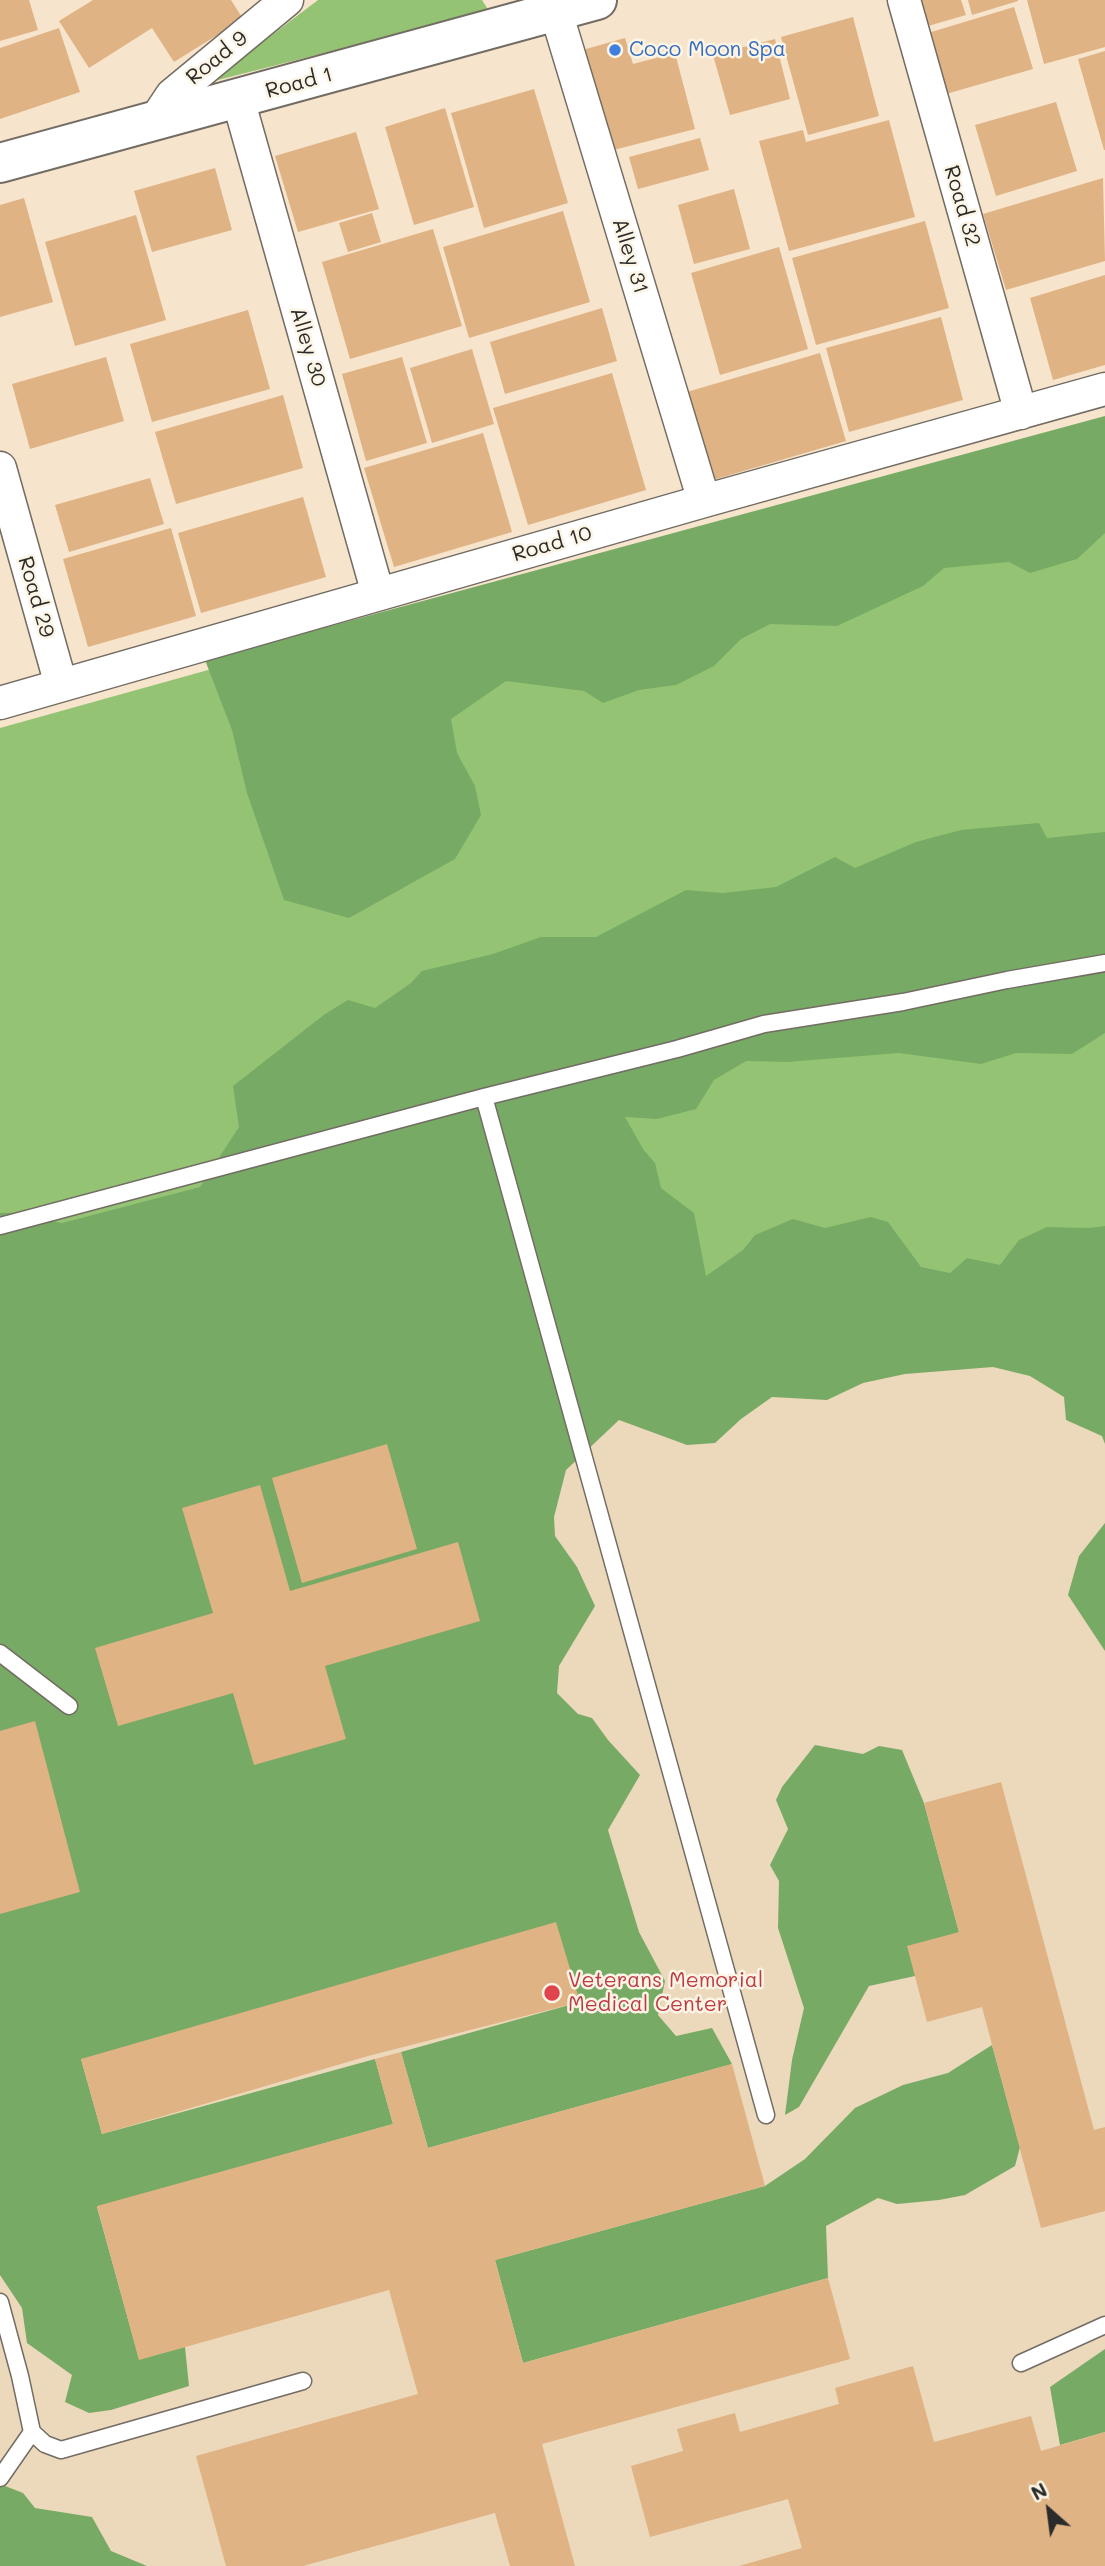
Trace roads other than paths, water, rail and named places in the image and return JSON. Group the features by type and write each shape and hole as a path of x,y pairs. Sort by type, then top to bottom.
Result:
{"main road":[{"name":"Road 1","path":"0,163 238,99 537,10 597,0"}],"street":[{"name":"Road 32","path":"904,0 1021,413"},
{"name":"Road 9","path":"154,122 172,95 278,3"},
{"name":"Alley 31","path":"537,10 704,501"},
{"name":"Alley 30","path":"238,99 378,594"},
{"name":"Road 10","path":"0,703 1105,389"},
{"name":"Road 29","path":"0,468 61,685"}],"lane":[{"path":"0,1226 764,1024 903,1002 1105,963"},
{"path":"484,1097 766,2115"},
{"path":"0,1653 69,1706"},
{"path":"0,2302 32,2432 45,2444 61,2449 303,2381"},
{"path":"1021,2363 1105,2325"},
{"path":"0,2478 32,2432"}],"place":[{"name":"Coco Moon Spa","path":"615,50"},
{"name":"Veterans Memorial Medical Center","path":"552,1993"}]}
